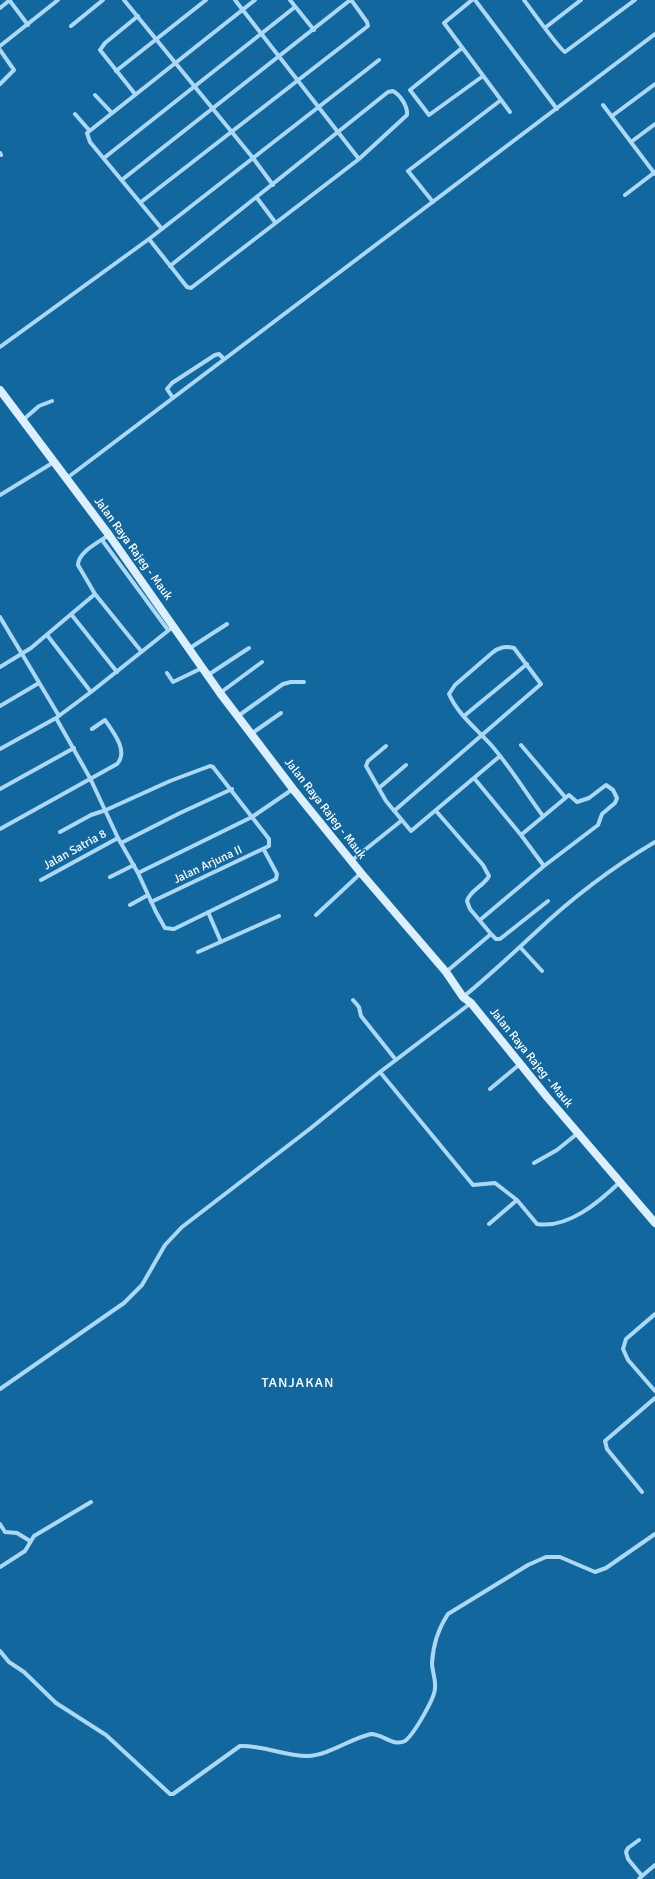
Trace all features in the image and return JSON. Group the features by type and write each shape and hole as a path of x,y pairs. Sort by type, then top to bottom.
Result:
{"main road":[{"name":"Jalan Raya Rajeg - Mauk","path":"0,390 109,535 171,628 190,648 220,693 293,789 361,873 446,972 463,997 471,1003 520,1064 655,1223"}],"street":[{"path":"0,8 10,0 28,25"},
{"path":"0,46 58,0"},
{"path":"71,26 103,0"},
{"path":"124,0 253,158 273,185"},
{"path":"116,71 206,0"},
{"path":"235,0 358,158"},
{"path":"162,229 86,135 89,130 111,112 176,63 255,0"},
{"path":"290,0 314,30"},
{"path":"510,112 444,23 474,0 557,109"},
{"path":"524,0 546,27 560,49 565,52 635,0"},
{"path":"546,27 581,0"},
{"path":"123,179 350,1 368,24 368,26 140,202"},
{"path":"104,158 296,7"},
{"path":"135,94 100,52 100,48 138,16"},
{"path":"67,478 655,34"},
{"path":"462,48 410,90 429,115 483,76"},
{"path":"0,50 14,70 0,84"},
{"path":"0,347 149,239 380,60"},
{"path":"612,116 655,84"},
{"path":"149,239 170,266 187,287 191,288 358,158 407,115 406,106 393,91 388,92 339,133 170,266"},
{"path":"95,95 111,112"},
{"path":"433,202 408,171 501,100"},
{"path":"603,105 655,173 625,196"},
{"path":"75,114 89,130"},
{"path":"631,142 655,124"},
{"path":"257,198 275,222"},
{"path":"173,398 167,389 176,380 214,355 219,354 224,359"},
{"path":"22,420 39,406 52,401"},
{"path":"0,495 54,461"},
{"path":"109,535 83,555 78,561 78,565 95,594 142,651"},
{"path":"0,749 57,717 117,672 171,628 102,540"},
{"path":"0,667 47,635 95,594"},
{"path":"71,614 117,672"},
{"path":"0,616 2,624 39,684 90,778 118,838 134,865 162,923 168,928 174,929 276,879 277,874 264,850"},
{"path":"190,648 227,624"},
{"path":"47,635 91,692"},
{"path":"394,811 481,735 541,684 514,648 504,647 492,653 450,690 449,694 464,716 481,735 500,756 543,816"},
{"path":"208,675 249,648"},
{"path":"220,693 262,662"},
{"path":"464,716 526,664"},
{"path":"167,673 173,682 203,668"},
{"path":"238,716 283,684 291,682 304,682"},
{"path":"0,706 39,684"},
{"path":"251,734 281,712"},
{"path":"1,827 117,764 121,759 121,746 105,720 92,729"},
{"path":"522,745 565,797"},
{"path":"386,746 366,763 378,788 401,821 408,829 414,830 500,756"},
{"path":"0,789 74,748"},
{"path":"378,788 406,765"},
{"path":"60,832 91,815 106,810 170,781 210,766 217,770 252,817"},
{"path":"474,778 521,835 544,866"},
{"path":"480,920 544,866 598,825 602,814 615,802 617,798 608,785 589,798 577,802 571,795 565,797 521,835"},
{"path":"121,843 232,789"},
{"path":"138,873 252,817 293,789"},
{"path":"436,811 488,873 487,879 471,894 467,901 470,909 496,939 500,939 548,901"},
{"name":"Jalan Arjuna II","path":"151,902 264,850 270,843 252,817"},
{"path":"351,861 401,821"},
{"name":"Jalan Satria 8","path":"41,880 118,838"},
{"path":"463,997 536,932 597,882 631,856 655,842"},
{"path":"110,877 134,865"},
{"path":"316,915 361,873"},
{"path":"130,905 148,895"},
{"path":"208,912 221,942"},
{"path":"198,952 279,916"},
{"path":"446,972 492,934"},
{"path":"520,947 542,971"},
{"path":"353,1000 359,1007 361,1016 396,1060"},
{"path":"0,1390 124,1303 142,1285 165,1245 182,1227 311,1128 380,1072 471,1003"},
{"path":"490,1089 520,1064"},
{"path":"380,1072 473,1185 495,1183 517,1200 537,1224 553,1224 591,1208 620,1182"},
{"path":"534,1162 556,1150 578,1133"},
{"path":"490,1224 517,1200"},
{"path":"655,1314 626,1339 623,1349 628,1360 655,1391"},
{"path":"642,1492 606,1449 605,1441 655,1398"},
{"path":"0,1567 25,1551 30,1541 91,1502"},
{"path":"0,1524 5,1532 17,1533 30,1541"},
{"path":"0,1651 9,1662 24,1672 56,1703 106,1735 170,1794 173,1794 240,1746 290,1755 308,1756 321,1753 371,1734 377,1734 396,1743 405,1741 432,1698 435,1689 432,1664 435,1641 442,1622 448,1614 528,1566 546,1558 560,1557 595,1572 606,1568 655,1534"},
{"path":"639,1840 628,1848 626,1855 641,1878 655,1865"}],"district":[{"name":"TANJAKAN","path":"298,1383"}]}
